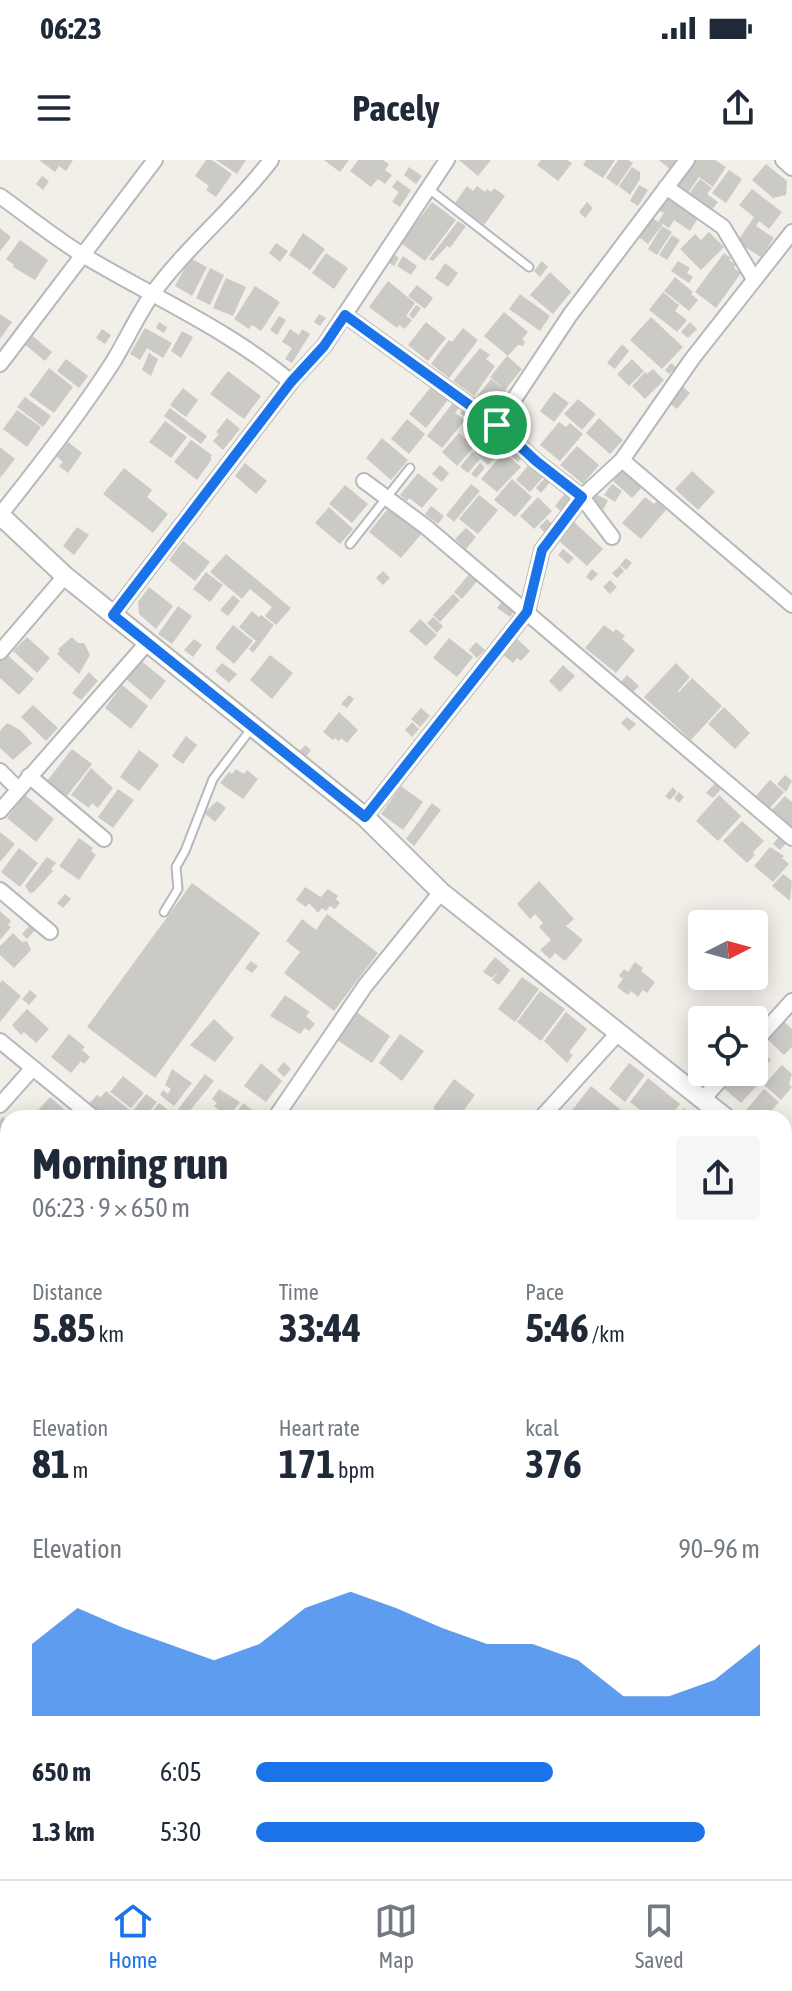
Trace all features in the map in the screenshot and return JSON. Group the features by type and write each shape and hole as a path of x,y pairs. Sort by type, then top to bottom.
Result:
{"street":[{"path":"0,364 155,160"},
{"path":"271,160 153,294 113,362 60,440 0,515 65,576 365,817 441,892 717,1110"},
{"path":"113,615 291,382 324,346 447,160"},
{"path":"497,425 570,315 687,160"},
{"path":"783,160 792,168"},
{"path":"666,187 723,227 754,279"},
{"path":"0,196 84,256 222,331 260,356 291,382"},
{"path":"365,817 527,612 542,550 582,497 622,460 692,359 792,232"},
{"path":"345,315 497,425 582,497 612,537"},
{"path":"622,460 792,605"},
{"path":"364,481 388,496 792,838"},
{"path":"0,652 65,576"},
{"path":"0,811 147,643"},
{"path":"0,771 18,789"},
{"path":"29,776 104,839"},
{"path":"0,890 50,932"},
{"path":"280,1110 365,986 441,892"},
{"path":"768,1028 792,1001"},
{"path":"548,1110 619,1032"},
{"path":"0,1041 84,1110"},
{"path":"0,1105 32,1069"},
{"path":"704,1098 715,1086"}],"lane":[{"path":"427,187 529,267"},
{"path":"350,544 410,468"},
{"path":"164,912 178,889 176,867 213,779 252,727"}],"building":[{"path":"39,160 73,160 66,171 59,166 55,172"},
{"path":"206,160 212,160 232,174 216,197 206,190 209,186 195,176"},
{"path":"216,160 246,160 237,174"},
{"path":"324,160 349,160 340,172"},
{"path":"358,160 383,160 389,164 385,170 392,175 385,184 378,179 371,187 350,171"},
{"path":"459,160 491,160 478,176"},
{"path":"541,160 567,160 572,163 558,181 537,165"},
{"path":"586,160 615,160 603,178 583,165"},
{"path":"618,160 633,163 617,186 606,178"},
{"path":"659,160 681,160 672,171"},
{"path":"691,160 715,160 726,167 713,187 699,177 688,193 675,185"},
{"path":"766,164 787,181 786,195 773,198 752,180"},
{"path":"409,167 422,176 416,184 404,175"},
{"path":"632,167 640,172 640,179 630,195 619,186"},
{"path":"729,170 742,179 726,203 712,193"},
{"path":"42,176 49,181 43,190 36,184"},
{"path":"700,179 712,188 707,194 718,202 711,211 688,195"},
{"path":"397,180 411,190 400,207 392,202 399,192 392,187"},
{"path":"639,185 648,190 638,206 630,201"},
{"path":"467,186 473,191 477,186 485,192 487,189 491,192 494,188 505,196 484,225 455,203"},
{"path":"752,189 782,212 769,229 759,221 756,226 774,238 761,257 737,242 754,217 739,205"},
{"path":"666,192 700,215 690,231 674,220 669,228 663,224 648,244 634,233 648,214 658,222 664,213 655,208"},
{"path":"432,202 456,220 425,261 401,243"},
{"path":"587,202 593,208 585,218 579,212"},
{"path":"458,221 466,226 450,248 447,246 433,261 429,259"},
{"path":"662,226 672,232 657,255 648,249"},
{"path":"0,228 11,237 0,251"},
{"path":"709,232 724,247 701,270 680,249 695,234 701,240"},
{"path":"303,233 325,249 310,270 289,255"},
{"path":"672,235 680,240 667,260 659,255"},
{"path":"20,240 48,260 35,280 6,259"},
{"path":"276,243 288,251 280,262 269,253"},
{"path":"391,252 399,258 394,266 386,261"},
{"path":"326,253 348,268 334,289 312,273"},
{"path":"724,253 741,273 716,308 695,292"},
{"path":"403,256 417,266 411,275 397,266"},
{"path":"190,258 207,267 192,296 175,286"},
{"path":"542,261 548,267 540,277 534,271"},
{"path":"678,261 690,268 687,273 693,277 689,283 671,271"},
{"path":"445,263 458,273 448,287 435,278"},
{"path":"210,268 224,275 210,305 196,298"},
{"path":"550,272 571,292 553,314 530,295"},
{"path":"675,277 698,300 689,311 664,291"},
{"path":"226,278 246,287 233,316 213,308"},
{"path":"388,281 415,303 406,316 412,320 405,329 399,325 397,328 369,307"},
{"path":"417,285 433,298 425,309 408,296"},
{"path":"255,286 280,302 261,331 252,325 249,329 234,319"},
{"path":"663,292 679,305 675,311 687,320 677,332 649,310"},
{"path":"520,294 550,316 540,331 509,309"},
{"path":"416,305 421,308 413,319 409,315"},
{"path":"504,312 528,332 522,339 525,342 523,346 518,345 508,356 484,336"},
{"path":"0,314 12,322 0,339"},
{"path":"319,314 326,318 320,326 314,322"},
{"path":"279,316 286,320 277,335 270,330"},
{"path":"651,317 683,347 662,369 630,340"},
{"path":"159,322 167,327 164,333 156,328"},
{"path":"426,322 446,338 428,361 408,345"},
{"path":"690,322 697,329 688,338 681,332"},
{"path":"145,328 172,343 163,358 147,348 140,360 130,354"},
{"path":"463,328 478,340 449,378 431,364 449,340 452,342"},
{"path":"102,329 111,335 105,344 96,338"},
{"path":"290,329 299,335 302,329 310,334 292,363 285,359 292,348 282,342"},
{"path":"182,331 193,337 181,358 171,351"},
{"path":"30,334 52,352 45,361 23,343"},
{"path":"622,344 629,351 615,369 607,363"},
{"path":"480,348 490,355 486,359 495,366 474,396 453,381"},
{"path":"149,353 158,359 151,376 142,370"},
{"path":"507,356 522,369 505,390 490,377"},
{"path":"66,359 88,376 79,388 57,371"},
{"path":"632,359 644,371 629,386 617,374"},
{"path":"671,363 676,367 669,374 665,370"},
{"path":"49,368 73,387 54,413 29,395"},
{"path":"653,369 664,380 645,399 632,386 645,372 647,374"},
{"path":"228,371 261,396 244,419 210,394"},
{"path":"491,379 506,391 489,412 474,400"},
{"path":"431,387 448,400 426,428 409,414"},
{"path":"683,387 690,393 677,409 669,403"},
{"path":"183,388 198,400 186,417 170,405"},
{"path":"554,392 569,403 554,422 540,411"},
{"path":"25,397 51,416 43,427 17,407"},
{"path":"578,399 596,414 582,430 564,414"},
{"path":"453,403 459,408 455,413 465,420 442,448 427,436"},
{"path":"466,406 477,415 471,422 460,413"},
{"path":"170,408 207,436 201,444 164,416"},
{"path":"17,410 41,427 27,447 3,429"},
{"path":"227,418 240,429 223,450 213,441"},
{"path":"599,418 623,440 610,454 586,433"},
{"path":"407,419 425,434 409,454 391,439"},
{"path":"165,421 187,437 171,458 149,442"},
{"path":"559,422 566,427 570,423 583,434 560,461 540,445"},
{"path":"494,428 509,441 488,465 474,452"},
{"path":"459,433 474,447 457,466 442,452"},
{"path":"382,438 408,460 391,480 366,458"},
{"path":"191,440 212,455 197,480 174,462"},
{"path":"68,442 82,453 68,473 59,466 63,462 57,457"},
{"path":"513,444 525,454 518,462 506,452"},
{"path":"577,446 599,465 583,484 560,465"},
{"path":"0,447 15,459 0,478"},
{"path":"472,452 480,459 468,473 460,467"},
{"path":"504,452 521,467 497,492 481,479"},
{"path":"531,462 546,474 530,492 516,480"},
{"path":"245,463 267,481 256,494 235,476"},
{"path":"480,463 485,468 476,478 471,474"},
{"path":"440,465 449,473 442,482 432,474"},
{"path":"124,468 152,490 147,497 168,514 153,533 103,494"},
{"path":"624,468 644,485 632,498 613,481"},
{"path":"692,471 715,492 698,510 675,489"},
{"path":"418,473 438,489 422,508 400,495"},
{"path":"547,476 552,480 541,493 536,488"},
{"path":"512,479 532,497 515,517 494,500"},
{"path":"471,484 480,491 454,522 446,515"},
{"path":"612,484 622,491 615,502 604,495"},
{"path":"345,485 368,504 352,523 329,504"},
{"path":"567,491 574,497 562,512 555,506"},
{"path":"595,494 608,500 604,509 591,503"},
{"path":"479,495 498,510 478,534 459,519"},
{"path":"538,497 552,511 534,529 520,516"},
{"path":"645,497 654,504 657,501 666,510 641,539 622,523"},
{"path":"390,506 423,532 401,558 369,532"},
{"path":"431,506 444,516 438,524 425,514"},
{"path":"329,507 353,529 340,544 315,523"},
{"path":"547,519 552,524 544,532 539,527"},
{"path":"573,521 603,549 587,566 557,539"},
{"path":"77,527 89,535 74,555 63,546"},
{"path":"466,528 476,537 466,549 455,539"},
{"path":"183,541 210,562 195,581 169,560"},
{"path":"563,549 574,558 568,564 558,555"},
{"path":"226,554 291,608 276,625 265,616 272,607 250,589 242,599 210,572"},
{"path":"626,558 632,563 626,570 620,565"},
{"path":"620,566 624,571 617,578 612,573"},
{"path":"592,569 598,574 591,581 586,577"},
{"path":"383,571 390,578 383,585 376,578"},
{"path":"206,572 223,585 210,602 193,589"},
{"path":"471,572 479,579 462,599 454,592"},
{"path":"610,580 617,587 610,594 603,587"},
{"path":"149,587 173,606 156,629 139,614 138,602"},
{"path":"453,594 460,600 440,622 433,615"},
{"path":"233,595 240,601 228,616 220,610"},
{"path":"503,600 516,609 510,617 497,608"},
{"path":"178,606 192,616 172,644 158,634"},
{"path":"252,611 274,625 253,653 249,649 256,641 239,627"},
{"path":"433,617 443,626 437,633 427,623"},
{"path":"420,619 437,635 426,646 409,631"},
{"path":"233,625 253,641 234,664 215,648"},
{"path":"604,625 625,636 622,639 635,650 616,673 585,648"},
{"path":"27,637 50,658 37,673 13,651"},
{"path":"72,637 78,643 84,643 90,655 79,674 57,654 58,649"},
{"path":"449,638 473,657 457,677 433,658"},
{"path":"516,638 530,651 521,661 517,658 513,663 502,654"},
{"path":"194,639 202,645 193,657 184,650"},
{"path":"476,642 485,650 477,658 469,650"},
{"path":"3,651 34,679 19,695 0,678 0,654"},
{"path":"270,655 293,673 272,699 250,680"},
{"path":"140,660 166,681 151,700 126,679"},
{"path":"222,663 237,674 229,683 215,671"},
{"path":"676,663 690,677 679,692 692,678 722,706 691,740 644,697"},
{"path":"563,665 575,676 560,692 549,681"},
{"path":"89,672 98,681 81,700 72,693"},
{"path":"627,675 639,686 633,692 621,682"},
{"path":"122,685 148,706 131,729 105,708"},
{"path":"349,695 354,699 347,708 341,704"},
{"path":"33,705 58,728 46,741 21,717"},
{"path":"724,707 750,733 735,749 708,724"},
{"path":"421,708 430,716 420,727 411,719"},
{"path":"339,712 358,730 347,743 341,738 339,741 333,740 323,732"},
{"path":"627,717 636,724 629,731 621,723"},
{"path":"412,722 419,729 412,737 405,730"},
{"path":"7,723 20,730 32,743 13,760 0,748 0,731"},
{"path":"186,736 197,745 183,764 172,756"},
{"path":"305,745 311,750 305,758 298,753"},
{"path":"72,749 92,764 67,796 47,781"},
{"path":"139,750 159,765 139,791 120,777"},
{"path":"91,768 113,788 98,808 92,803 89,808 71,795"},
{"path":"236,769 244,774 247,770 258,779 243,799 220,783"},
{"path":"785,775 792,781 786,792 777,784"},
{"path":"770,780 784,792 769,809 755,797"},
{"path":"717,781 723,787 713,798 706,793"},
{"path":"401,786 423,802 403,830 381,814"},
{"path":"673,787 677,792 670,800 665,796"},
{"path":"118,789 134,800 113,828 98,817"},
{"path":"679,792 684,797 679,803 674,798"},
{"path":"25,795 54,819 36,842 7,818"},
{"path":"719,795 741,816 718,841 696,821"},
{"path":"785,796 792,802 792,831 770,812"},
{"path":"217,801 226,808 215,822 204,813"},
{"path":"432,803 441,810 414,846 406,839"},
{"path":"742,821 764,841 747,863 723,841"},
{"path":"0,832 15,844 0,862"},
{"path":"782,833 789,840 780,850 773,844"},
{"path":"79,838 93,848 91,851 96,855 79,880 59,866"},
{"path":"770,847 784,856 782,858 789,864 773,882 754,866"},
{"path":"19,848 38,863 20,887 1,872"},
{"path":"47,857 56,863 51,869 53,871 30,893 25,886"},
{"path":"783,874 792,881 790,901 772,886"},
{"path":"539,881 574,919 566,926 583,940 565,961 555,953 550,959 540,950 551,940 539,927 543,923 535,914 530,919 517,904"},
{"path":"192,883 260,933 155,1078 87,1027"},
{"path":"305,887 321,897 328,889 338,896 336,899 340,903 335,909 330,906 318,913 309,903 306,907 296,900"},
{"path":"65,894 71,899 63,908 57,903"},
{"path":"0,911 11,921 8,925 11,927 0,940"},
{"path":"327,914 378,953 334,1011 284,973 300,952 286,941 302,919 316,930"},
{"path":"31,924 36,929 27,939 22,934"},
{"path":"13,933 22,942 27,941 31,950 14,968 0,955 0,946"},
{"path":"495,957 510,970 499,985 492,980 500,970 492,978 483,972"},
{"path":"251,961 258,966 252,973 245,968"},
{"path":"635,962 655,982 647,993 643,990 638,997 631,991 628,995 617,987 623,979 619,976 624,969 628,972"},
{"path":"522,977 539,989 515,1022 498,1009"},
{"path":"2,980 21,996 0,1022 0,983"},
{"path":"30,990 37,996 29,1005 22,999"},
{"path":"540,991 565,1009 541,1041 517,1022"},
{"path":"285,995 310,1012 306,1016 315,1024 309,1031 305,1028 300,1034 270,1016"},
{"path":"351,1008 390,1036 372,1063 331,1036"},
{"path":"27,1009 49,1029 36,1043 24,1032 21,1035 12,1025"},
{"path":"566,1012 587,1029 569,1052 573,1055 567,1063 544,1041"},
{"path":"781,1018 792,1029 792,1047 784,1055 768,1040 768,1032"},
{"path":"214,1019 234,1038 215,1062 190,1045"},
{"path":"69,1034 85,1047 82,1050 90,1057 84,1064 81,1061 71,1073 51,1057"},
{"path":"400,1034 424,1051 402,1081 379,1063"},
{"path":"284,1062 291,1069 284,1077 277,1070"},
{"path":"261,1063 282,1081 266,1102 244,1086"},
{"path":"629,1063 645,1075 625,1102 609,1089"},
{"path":"782,1065 792,1074 789,1084 792,1087 781,1100 765,1086 768,1086 768,1081"},
{"path":"172,1069 192,1083 174,1106 160,1095 163,1090 168,1094 171,1089 165,1085"},
{"path":"205,1074 214,1081 190,1110 178,1110"},
{"path":"123,1076 144,1093 131,1108 110,1092"},
{"path":"648,1078 680,1104 675,1110 640,1110 630,1102"},
{"path":"454,1079 475,1095 464,1110 433,1108"},
{"path":"591,1086 621,1110 572,1110"},
{"path":"721,1086 756,1086 741,1103"},
{"path":"219,1089 240,1102 234,1110 219,1110 212,1099"},
{"path":"764,1089 779,1102 772,1110 746,1110"},
{"path":"106,1091 130,1110 97,1110 89,1104 97,1095 101,1097"},
{"path":"146,1094 157,1102 150,1110 134,1110"},
{"path":"50,1097 65,1110 38,1110"},
{"path":"159,1103 168,1110 153,1110"},
{"path":"243,1103 253,1110 238,1110"}],"route":[{"path":"345,315 497,425 582,497 542,550 527,612 365,817 113,615 345,315"}]}
